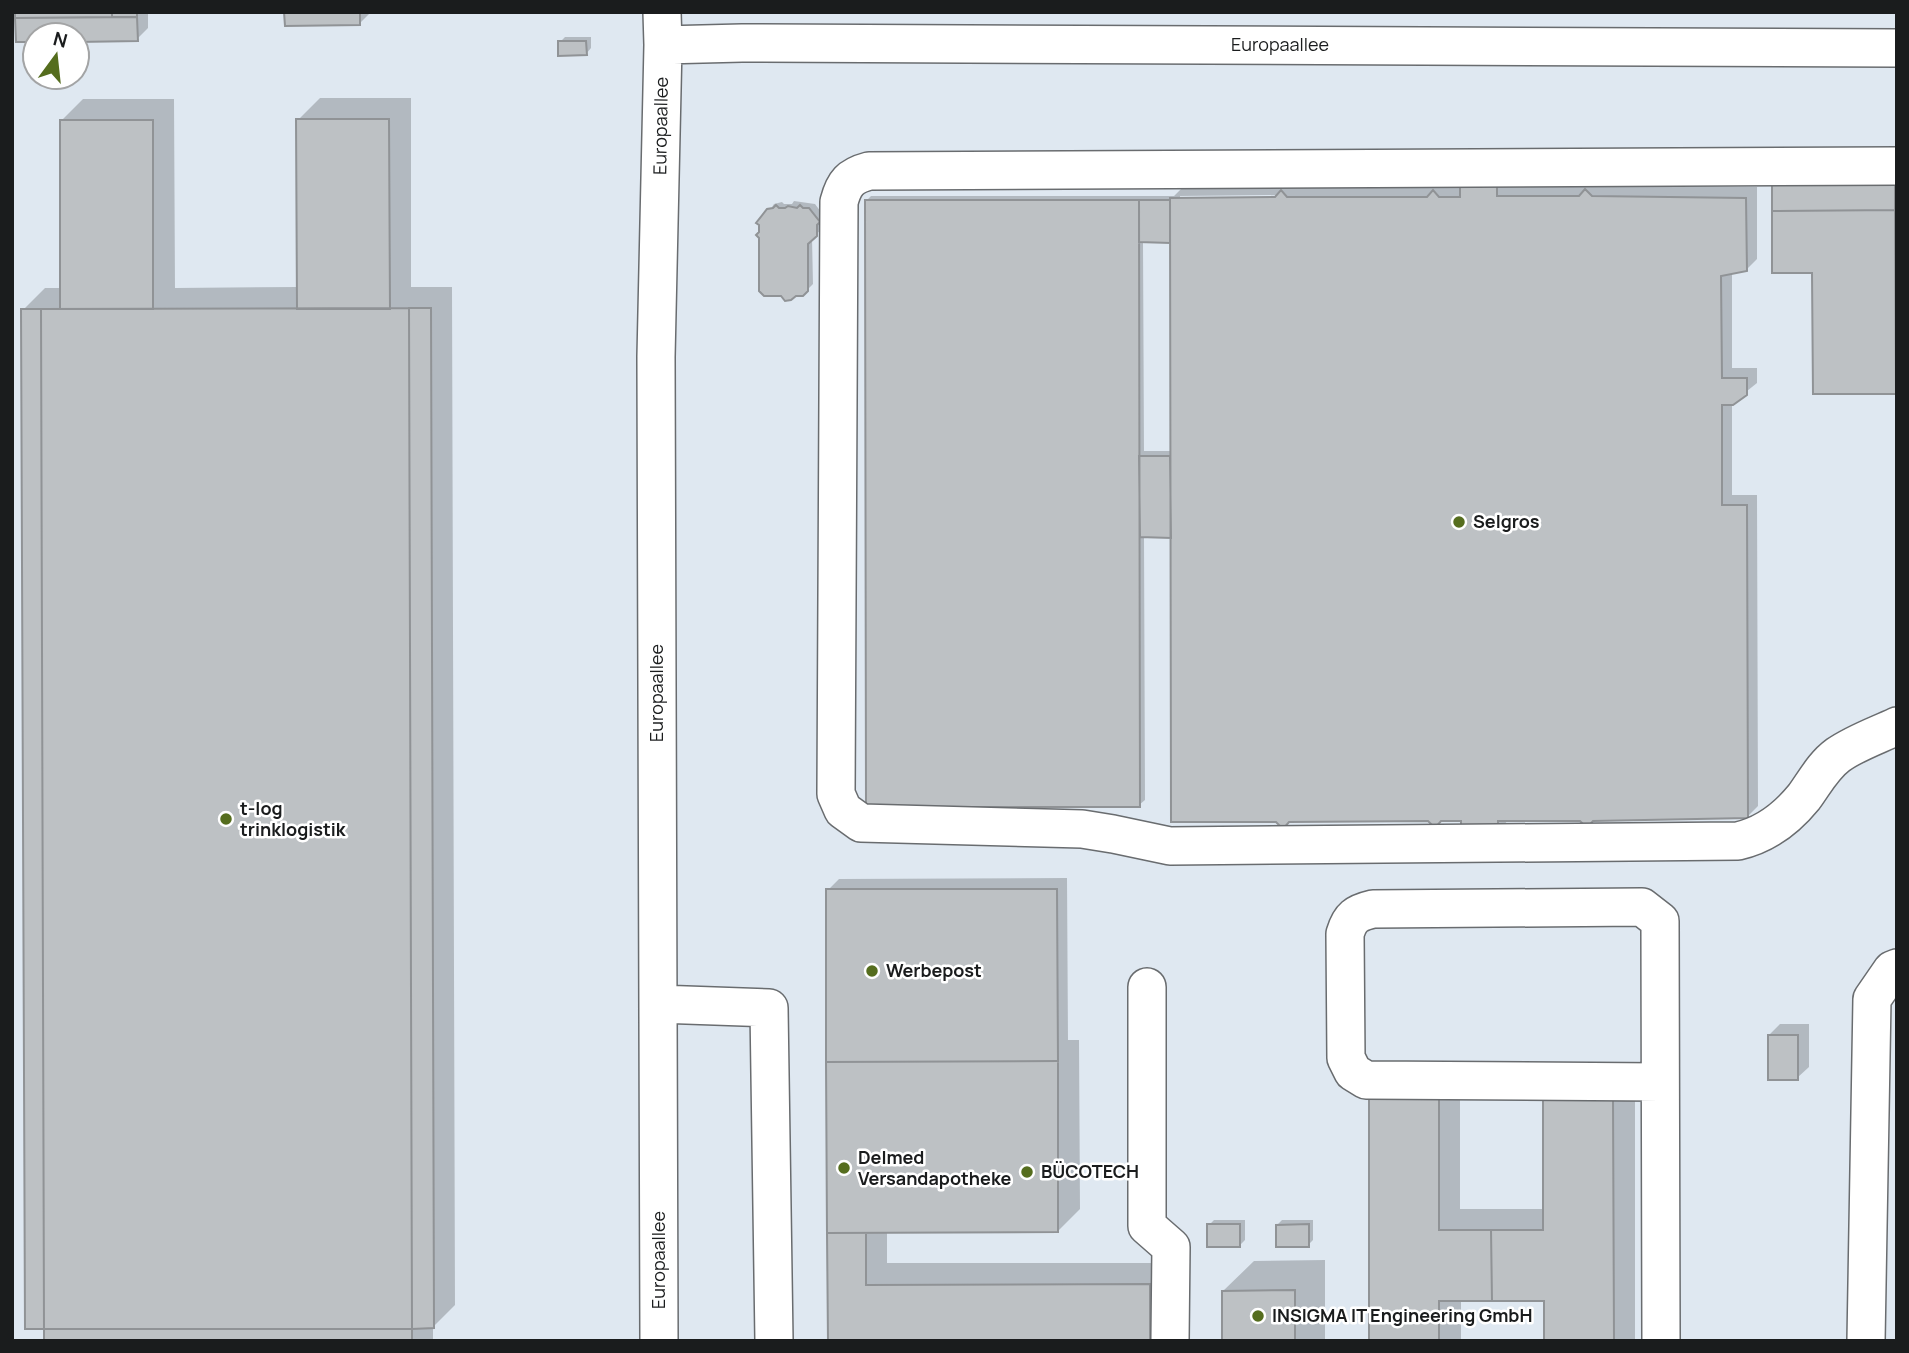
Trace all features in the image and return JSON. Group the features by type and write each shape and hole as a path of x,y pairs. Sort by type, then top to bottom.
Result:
{"street":[{"name":"Europaallee","path":"659,1341 656,357 662,29 742,43 1897,48"},
{"path":"1897,166 882,170 854,175 844,186 839,202 836,794 843,810 861,822 1082,829 1170,846 1738,841 1757,837 1773,827 1803,798 1822,769 1840,754 1897,726"},
{"path":"1660,1082 1366,1080 1353,1072 1346,1058 1345,934 1349,920 1357,912 1373,909 1642,907 1660,921 1661,1341"},
{"path":"1866,1341 1872,999 1892,970 1897,968"},
{"path":"1147,988 1147,1226 1171,1247 1170,1341"},
{"path":"658,1004 769,1008 774,1341"}],"shaded area":[{"path":"12,12 1897,12 1897,1341 12,1341"}],"building":[{"path":"15,12 112,12 112,17 15,18"},
{"path":"112,12 137,12 137,17 112,17"},
{"path":"284,12 360,12 360,25 285,26"},
{"path":"137,17 138,41 91,42 91,21 21,21 21,42 16,42 15,18"},
{"path":"558,41 586,41 587,55 558,56"},
{"path":"296,119 389,119 390,309 297,309"},
{"path":"60,120 153,120 153,309 60,309"},
{"path":"1895,180 1895,210 1772,211 1772,181"},
{"name":"Selgros","path":"1460,184 1497,184 1497,196 1579,196 1585,189 1592,196 1746,198 1747,271 1721,276 1722,378 1747,378 1747,395 1733,405 1722,405 1722,505 1747,505 1748,818 1593,821 1587,828 1580,821 1498,821 1498,834 1461,834 1461,821 1441,821 1435,828 1428,821 1289,822 1283,829 1276,822 1171,822 1170,198 1275,197 1281,190 1287,197 1427,197 1433,190 1439,197 1460,197"},
{"path":"865,200 1139,200 1140,807 866,807"},
{"path":"1139,200 1170,200 1170,243 1139,242"},
{"path":"776,205 779,208 797,208 800,205 809,208 820,222 817,225 817,236 808,244 808,291 803,296 785,301 781,296 764,296 759,291 759,238 756,235 759,225 756,223 767,209"},
{"path":"1895,210 1896,394 1813,394 1812,273 1772,273 1772,211"},
{"name":"t-log trinklogistik","path":"409,308 412,1329 44,1329 41,309"},
{"path":"409,308 431,308 434,1328 412,1329"},
{"path":"21,309 41,309 44,1329 25,1329"},
{"path":"1139,456 1170,456 1171,538 1140,537"},
{"path":"826,889 1057,889 1058,1061 826,1062"},
{"path":"1768,1035 1798,1035 1798,1080 1768,1080"},
{"path":"1058,1061 1058,1232 827,1233 826,1062"},
{"path":"1369,1099 1439,1099 1439,1230 1491,1230 1492,1301 1439,1301 1439,1341 1369,1341"},
{"path":"1543,1099 1613,1099 1614,1341 1544,1341 1544,1301 1492,1301 1491,1230 1543,1230"},
{"path":"1207,1224 1240,1224 1240,1247 1207,1247"},
{"path":"1309,1224 1309,1247 1276,1247 1276,1225"},
{"path":"827,1233 866,1233 866,1285 1150,1284 1150,1341 828,1341"},
{"name":"INSIGMA IT Engineering GmbH","path":"1295,1290 1295,1341 1222,1341 1222,1291"},
{"path":"44,1329 412,1329 412,1341 44,1341"}],"place":[{"name":"Selgros","path":"1459,522"},
{"name":"t-log trinklogistik","path":"226,819"},
{"name":"Werbepost","path":"872,971"},
{"name":"Delmed Versandapotheke","path":"844,1168"},
{"name":"BÜCOTECH","path":"1027,1172"},
{"name":"INSIGMA IT Engineering GmbH","path":"1258,1316"}]}
